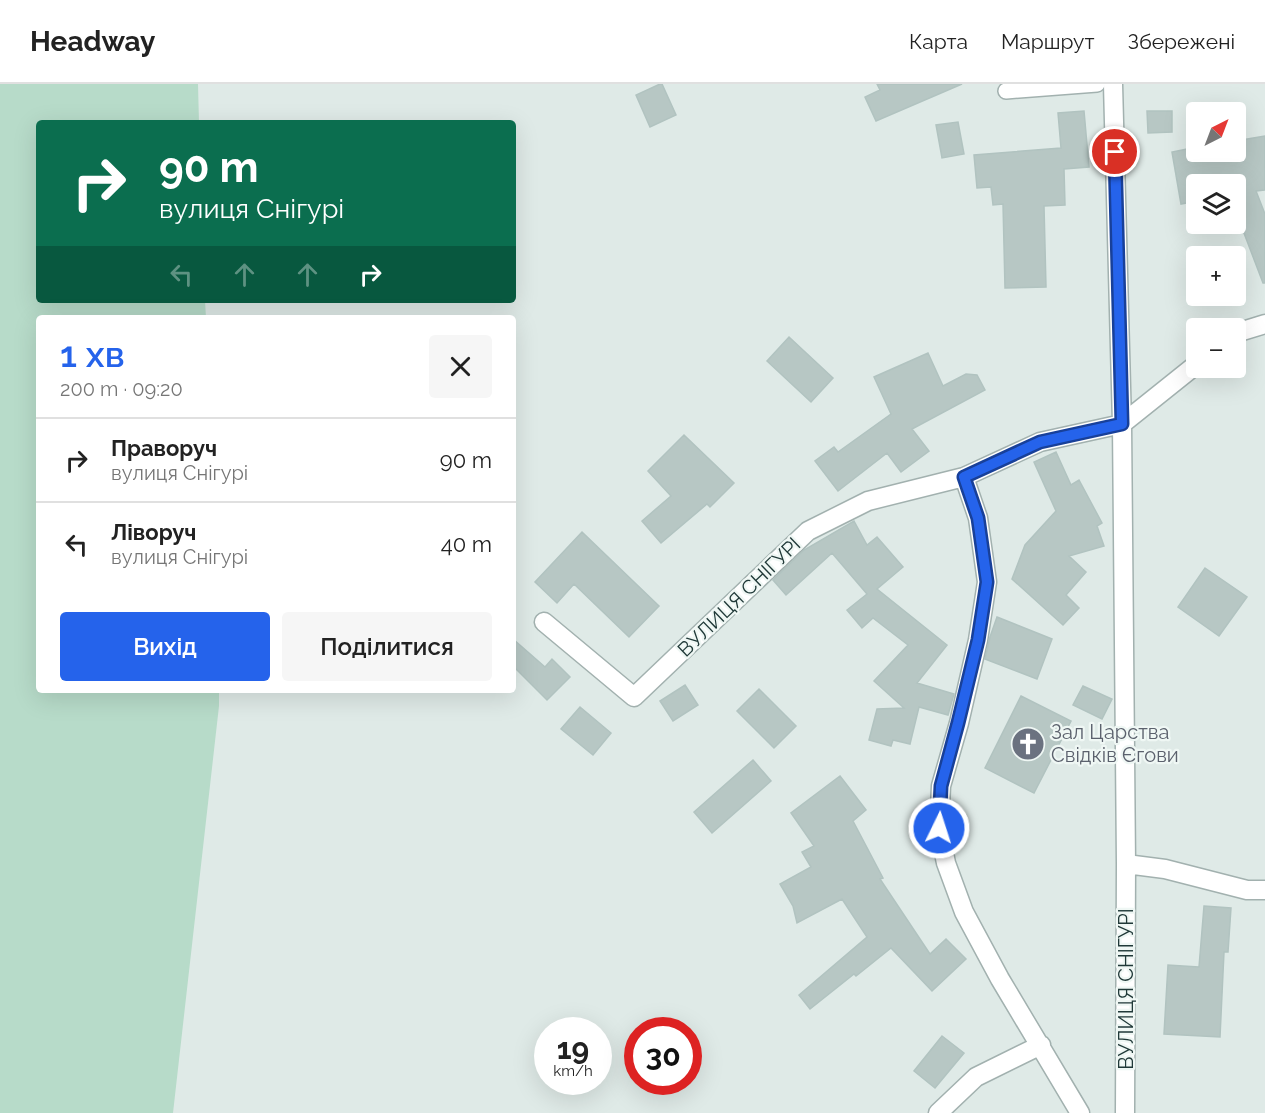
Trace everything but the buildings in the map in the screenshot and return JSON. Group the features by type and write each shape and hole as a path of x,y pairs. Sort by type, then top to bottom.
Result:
{"street":[{"name":"ВУЛИЦЯ СНІГУРІ","path":"1113,84 1122,424 1126,864 1125,1113"},
{"path":"1246,330 1265,324"},
{"name":"ВУЛИЦЯ СНІГУРІ","path":"544,622 634,697 808,531 868,501 964,477 1040,442 1122,424 1186,373"},
{"path":"964,477 978,518 987,582 978,640 941,786 939,828 946,863 964,912 1000,979 1080,1113"},
{"path":"1126,864 1165,869 1247,890 1265,890"},
{"path":"938,1113 976,1077 1041,1045"}],"lane":[{"path":"1006,90 1096,84"}],"green space":[{"path":"0,84 198,84 199,120 36,120 36,303 205,303 206,315 36,315 36,693 219,693 173,1113 0,1113"}],"place":[{"name":"Зал Царства Свідків Єгови","path":"1028,744"}],"route":[{"path":"939,828 941,786 978,640 987,582 978,518 964,477 1040,442 1122,424 1115,152"}]}
